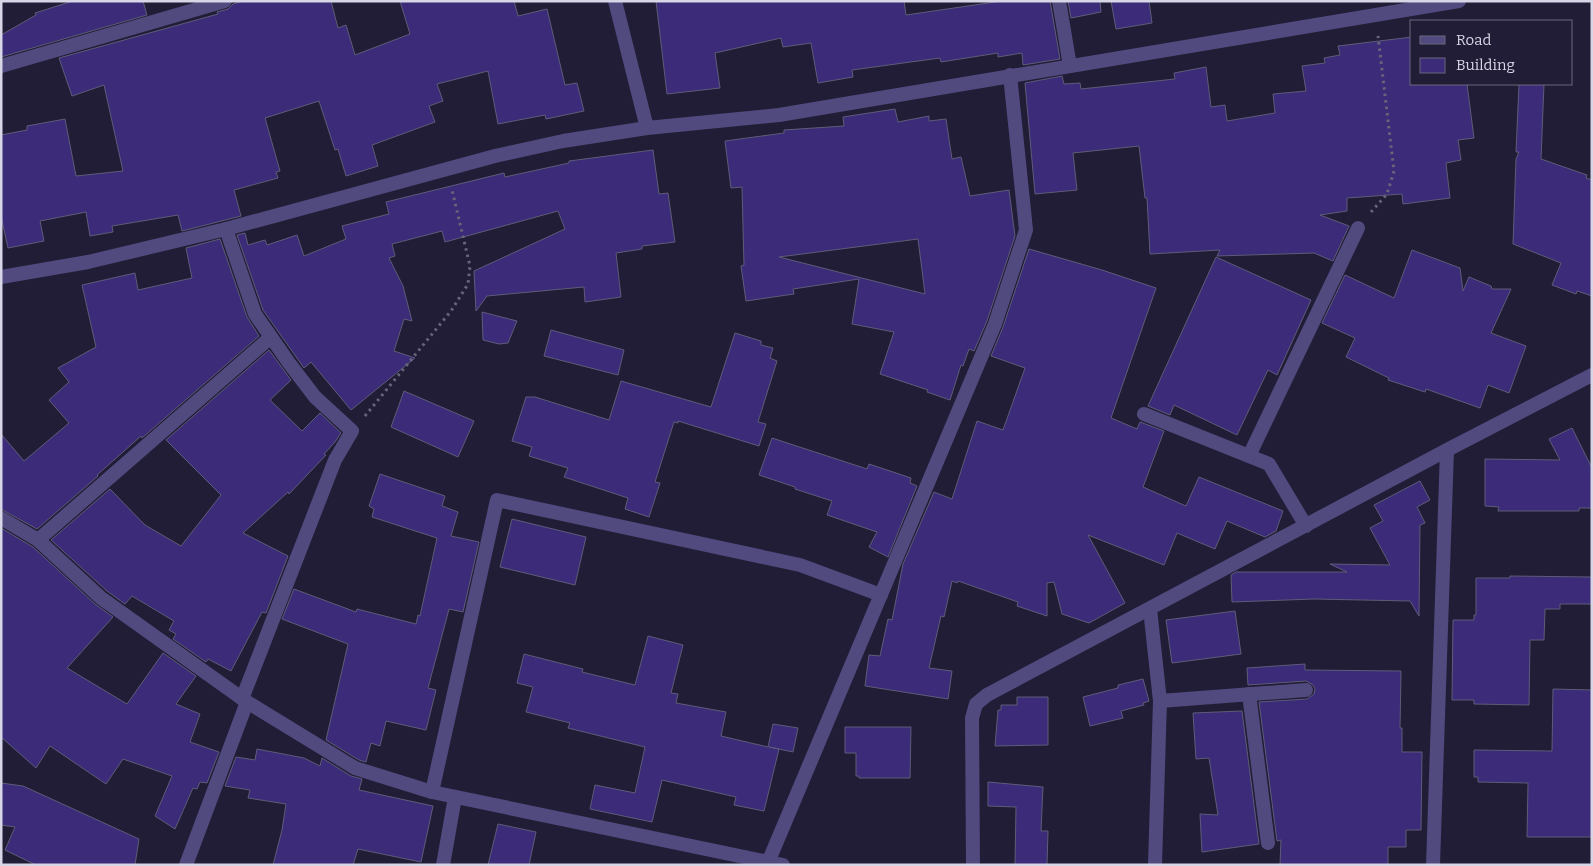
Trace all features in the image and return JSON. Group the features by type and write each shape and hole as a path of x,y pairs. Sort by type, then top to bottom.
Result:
{"street":[{"path":"1,66 224,1"},
{"path":"615,1 647,128"},
{"path":"1059,1 1070,66"},
{"path":"1,277 88,262 226,229 495,156 563,141 647,128 778,114 1459,1"},
{"path":"768,864 995,324 1026,230 1010,75"},
{"path":"1249,456 1358,228"},
{"path":"186,865 245,700 335,460 352,432 316,397 270,337 255,314 226,229"},
{"path":"38,540 270,337"},
{"path":"973,865 972,718 976,704 987,695 1592,375"},
{"path":"1144,414 1269,464 1306,526"},
{"path":"1433,865 1447,450"},
{"path":"432,792 497,500 800,565 881,595"},
{"path":"1,518 38,540 101,598 245,700 355,768 432,792 768,864 783,865"},
{"path":"1150,609 1160,701 1155,865"},
{"path":"1160,701 1306,690"},
{"path":"1249,694 1268,843"},
{"path":"443,865 455,797"}],"path":[{"path":"1358,228 1386,194 1394,171 1376,15"},
{"path":"352,432 452,311 468,284 470,266 446,169"}],"building":[{"path":"73,1 143,1 147,15 1,57 1,35 36,15 35,13"},
{"path":"243,1 331,1 338,28 346,25 355,55 410,34 400,1 514,1 518,16 547,9 565,85 577,83 584,111 546,119 545,115 498,124 488,71 437,84 443,101 429,106 435,122 372,145 378,166 346,176 338,149 335,150 319,101 265,118 280,171 276,172 278,178 234,190 241,216 182,231 178,215 112,226 113,232 90,236 86,212 40,221 44,241 8,248 1,216 1,135 27,130 27,126 65,119 76,176 123,171 104,85 72,96 59,58 218,14 217,12 228,9 233,4"},
{"path":"656,1 904,1 906,15 1002,1 1050,1 1060,59 1023,65 1022,53 998,57 998,53 941,62 940,58 852,70 853,77 818,83 811,43 783,47 781,38 715,53 720,88 667,94"},
{"path":"1068,1 1100,1 1101,12 1071,18"},
{"path":"1111,1 1149,1 1152,23 1116,29"},
{"path":"1410,37 1410,85 1467,85 1474,138 1458,140 1461,160 1446,163 1450,198 1403,204 1402,194 1347,198 1347,211 1320,215 1349,226 1333,261 1314,253 1217,256 1220,250 1150,254 1147,198 1145,198 1139,146 1073,153 1077,190 1035,194 1025,83 1062,76 1064,84 1080,83 1081,89 1175,79 1174,73 1206,67 1211,107 1225,105 1227,121 1275,113 1273,94 1306,91 1302,66 1325,63 1324,58 1340,55 1338,46"},
{"path":"1519,85 1544,85 1541,159 1587,175 1586,178 1592,180 1592,296 1577,291 1576,294 1552,285 1561,263 1513,244 1516,159 1519,152 1516,152"},
{"path":"895,109 898,122 929,116 929,121 946,119 952,159 961,157 970,196 1009,190 1015,236 987,321 974,351 969,349 963,366 961,365 950,400 927,392 928,390 880,374 894,332 852,324 859,279 793,289 794,294 746,301 741,266 744,265 742,187 731,188 725,141 784,133 784,130 844,126 843,117","holes":["918,239 925,294 779,257"]},
{"path":"653,150 659,194 668,193 675,242 642,246 642,249 616,253 621,297 585,302 584,287 487,296 476,311 474,271 565,229 558,211 445,242 442,231 392,244 395,256 389,258 403,286 412,321 404,319 394,351 415,358 351,410 311,362 304,368 263,310 237,235 245,233 248,245 265,240 267,245 297,235 304,256 346,239 342,226 389,214 386,202 504,173 505,177 569,163 569,161"},
{"path":"220,239 247,317 259,336 142,438 141,436 37,529 1,509 1,434 24,461 69,423 49,400 69,382 58,368 96,347 82,285 135,273 138,290 192,278 186,248"},
{"path":"1029,249 1156,288 1111,418 1137,429 1140,422 1164,431 1143,487 1186,506 1199,477 1283,511 1276,531 1265,537 1227,521 1215,549 1177,533 1164,565 1088,535 1125,603 1089,623 1062,614 1054,582 1047,583 1047,616 1017,606 1018,602 958,581 957,583 952,581 944,617 941,616 929,668 952,671 948,699 865,686 869,655 880,656 888,619 892,620 903,564 934,492 952,499 977,421 1003,430 1025,368 991,356 1003,327"},
{"path":"1412,250 1460,268 1463,291 1469,277 1491,286 1492,289 1511,289 1491,333 1526,346 1509,393 1488,385 1480,408 1426,389 1425,392 1388,380 1389,378 1346,357 1355,338 1322,323 1345,275 1394,298"},
{"path":"1216,257 1311,300 1277,375 1268,370 1237,435 1174,405 1170,415 1148,406"},
{"path":"482,312 517,321 508,343 499,344 483,340"},
{"path":"551,330 624,350 618,375 544,356"},
{"path":"735,333 761,341 761,345 773,348 770,358 777,361 758,422 766,424 759,446 678,421 678,423 674,422 655,482 660,483 649,517 625,509 628,498 564,477 568,468 529,456 532,447 512,441 526,397 535,397 609,420 621,381 711,407"},
{"path":"269,350 291,380 270,400 302,431 320,413 341,433 324,454 326,455 289,494 288,492 243,533 288,556 266,613 262,612 231,671 208,659 206,662 173,639 176,634 169,630 174,621 132,596 125,604 107,591 51,540 110,489 145,525 181,546 221,495 166,440"},
{"path":"404,391 474,421 458,457 391,427"},
{"path":"1572,428 1592,468 1592,508 1579,508 1579,511 1498,511 1499,507 1485,506 1485,459 1560,460 1549,439"},
{"path":"772,438 867,469 869,464 911,478 910,483 917,486 888,557 869,547 877,532 827,515 832,501 759,475"},
{"path":"380,474 445,496 442,506 458,512 451,536 479,542 463,612 449,609 428,688 436,690 426,730 386,721 380,746 371,743 366,762 359,760 326,740 348,644 282,619 294,589 356,612 357,609 416,624 418,615 420,616 437,538 372,517 374,509 369,506"},
{"path":"1420,481 1430,500 1417,507 1425,523 1420,525 1419,616 1410,601 1314,599 1232,602 1231,575 1236,572 1347,572 1330,564 1390,565 1370,528 1383,521 1374,505"},
{"path":"512,519 586,537 575,585 500,567"},
{"path":"1,528 33,547 95,604 113,617 67,668 127,704 163,653 196,676 176,704 200,714 190,742 219,752 207,783 200,782 197,789 193,788 175,829 155,816 172,776 123,759 106,784 50,746 36,768 1,737"},
{"path":"1510,576 1592,577 1592,604 1560,604 1560,609 1545,609 1544,640 1530,640 1529,705 1474,704 1474,700 1452,700 1453,620 1474,620 1474,615 1476,615 1476,578 1510,578"},
{"path":"1235,611 1241,654 1172,663 1166,620"},
{"path":"648,636 683,645 671,693 678,694 676,703 726,712 721,736 768,747 773,724 798,728 793,752 779,749 764,811 734,805 736,797 662,780 652,822 590,809 595,785 635,793 645,747 568,728 570,723 526,712 533,687 517,683 524,654 583,669 582,672 635,685"},
{"path":"1305,664 1305,670 1401,671 1400,728 1402,728 1402,752 1422,752 1421,830 1406,830 1406,847 1388,847 1388,865 1280,865 1281,840 1277,841 1259,702 1307,699 1314,694 1315,689 1313,685 1306,681 1248,685 1247,668"},
{"path":"1143,679 1149,701 1143,703 1144,705 1121,711 1123,718 1090,726 1083,697"},
{"path":"1553,689 1592,690 1592,837 1527,837 1528,783 1478,782 1478,777 1474,777 1474,750 1552,751"},
{"path":"1017,697 1048,697 1048,745 995,746 998,710 1001,710 1001,705 1017,705"},
{"path":"1242,711 1259,844 1202,852 1200,814 1218,815 1209,758 1196,759 1193,713"},
{"path":"845,727 911,727 910,778 859,778 859,776 856,776 856,753 845,753"},
{"path":"257,749 304,758 320,766 322,758 351,776 362,779 359,790 433,806 421,862 358,849 353,865 273,865 282,830 286,804 248,798 250,790 225,786 236,757 255,760"},
{"path":"988,782 1043,787 1041,831 1048,831 1047,865 1015,865 1016,807 988,806"},
{"path":"1,783 23,786 139,839 135,865 36,865 5,850 15,827 1,825"},
{"path":"498,824 536,832 529,865 488,865"}]}
